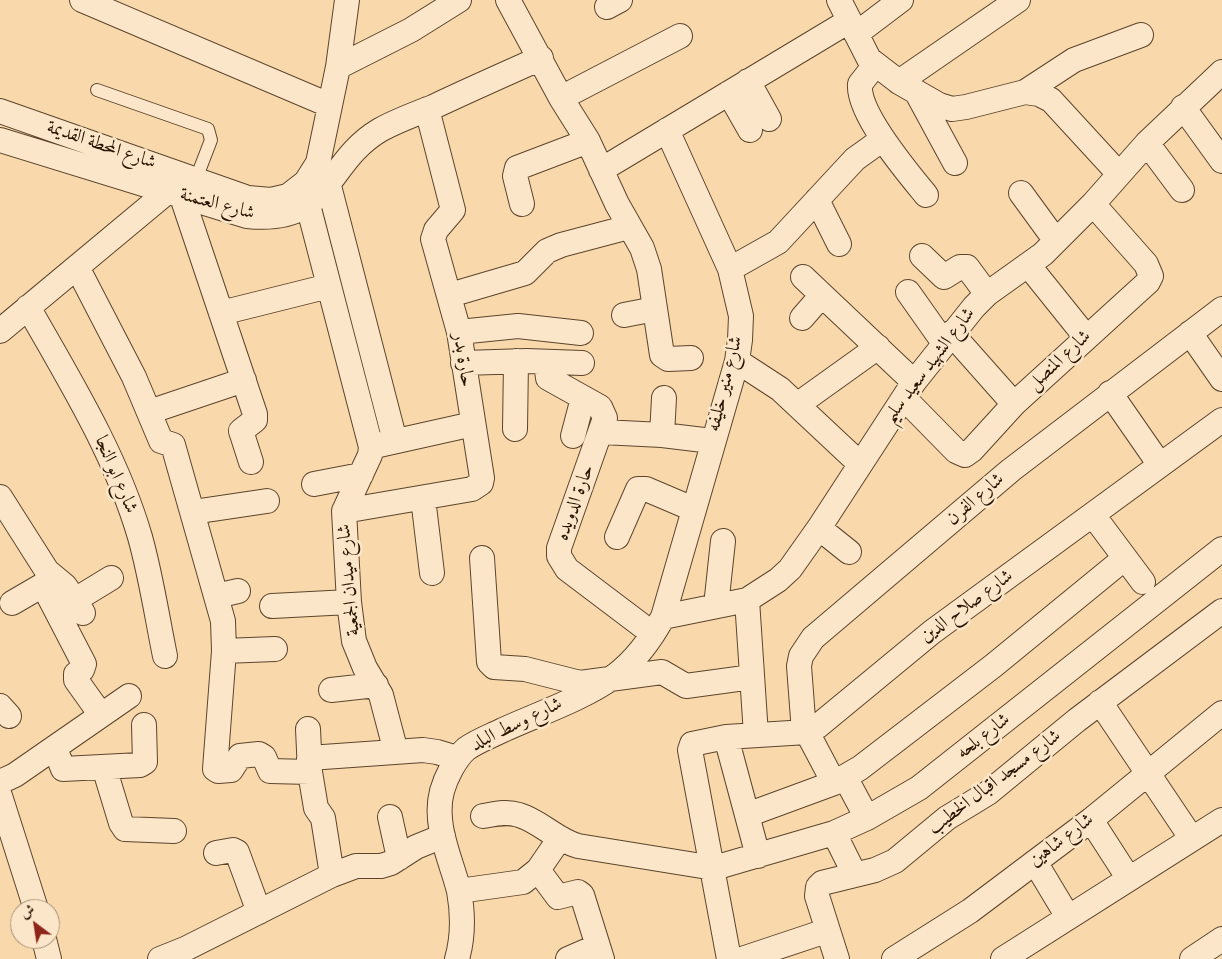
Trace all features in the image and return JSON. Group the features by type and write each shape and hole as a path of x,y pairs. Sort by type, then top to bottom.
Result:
{"street":[{"path":"82,0 329,105"},
{"path":"347,0 338,67 318,163 306,182 298,204 329,286 372,447 473,424"},
{"path":"338,67 410,30 459,0"},
{"path":"508,0 561,98 588,141 629,227 642,248 649,269 662,355 668,359 691,358"},
{"path":"839,0 865,53 875,65 908,87 939,105 952,108 1025,92 1039,94 1051,100 1119,174"},
{"path":"601,170 738,87 852,28 901,0"},
{"path":"908,87 1018,0"},
{"path":"1025,92 1067,63 1141,35"},
{"path":"561,98 680,36"},
{"path":"298,204 329,186 349,156 380,130 541,58"},
{"path":"875,65 862,80 860,89 883,139 926,195"},
{"name":"شارع الشهيد سعيد سليم","path":"658,625 716,606 747,600 778,580 790,569 859,463 909,390 948,338 987,294 1029,266 1056,241 1093,204 1147,143 1183,107 1221,74"},
{"path":"738,87 760,124"},
{"path":"908,87 955,163"},
{"path":"1183,107 1222,160"},
{"name":"حارة بدر","path":"344,511 472,490 480,482 482,472 459,332 433,238 436,230 452,214 453,207 427,109"},
{"name":"شارع المحطة القديمة","path":"0,111 180,185 248,198 298,204"},
{"name":"شارع منير خليفه","path":"658,625 737,361 741,316 730,269 667,130"},
{"path":"730,269 778,242 859,155 883,139"},
{"name":"شارع العتمنة","path":"0,140 180,185"},
{"path":"522,204 515,176 517,168 588,141"},
{"path":"1147,143 1182,190"},
{"path":"0,330 180,185 255,416 252,423 241,431 251,462"},
{"path":"329,186 395,442"},
{"path":"1021,193 1056,241"},
{"path":"816,200 839,244"},
{"name":"شارع المنصل","path":"909,390 956,452 965,455 972,450 1014,404 1148,282 1151,276 1146,264 1093,204"},
{"path":"450,295 525,273 546,251 561,245 629,227"},
{"path":"922,256 944,277 960,267 967,267 987,294"},
{"path":"1029,266 1086,337"},
{"path":"77,267 134,376 162,442 174,445 192,512 227,594 223,621 224,651 215,769 218,771 231,770 238,757 259,754 264,756 270,771 396,752 430,751 458,758"},
{"path":"803,277 878,347 909,390"},
{"path":"221,313 329,286"},
{"path":"908,292 948,338 1014,404"},
{"path":"802,318 822,295"},
{"name":"شارع ابو النجا","path":"28,307 89,415 122,488 149,535 165,656"},
{"path":"624,315 655,309"},
{"name":"شارع الفرن","path":"806,732 799,666 801,656 814,638 1011,470 1222,309"},
{"path":"459,332 518,326 581,333"},
{"path":"552,362 557,330"},
{"path":"1190,333 1222,379"},
{"path":"797,405 878,347"},
{"path":"515,429 516,361"},
{"path":"463,363 516,361 582,363"},
{"path":"737,361 780,388 859,463"},
{"name":"حارة الدويده","path":"552,362 548,378 600,407 604,412 605,418 602,432 559,548 559,556 567,569 658,625"},
{"path":"149,412 244,380"},
{"path":"1110,393 1160,465"},
{"path":"573,436 583,398"},
{"path":"662,435 664,398"},
{"name":"شارع صلاح الدين","path":"806,732 818,726 932,632 1222,420"},
{"path":"602,432 662,435 712,441"},
{"name":"شارع ميدان الجمعية","path":"372,447 344,511 349,602 354,641 365,668 381,695 396,752"},
{"path":"314,484 361,475"},
{"path":"617,537 638,489 646,489 693,509"},
{"path":"0,497 47,571 49,582 84,664 82,670 76,674 76,680 101,715"},
{"path":"423,498 432,573"},
{"path":"192,512 268,501"},
{"path":"1093,515 1143,582"},
{"path":"818,528 849,552"},
{"path":"716,606 723,541"},
{"name":"شارع بلحه","path":"714,868 834,833 867,818 919,788 1222,549"},
{"path":"482,558 491,664 497,668 525,669 580,683 662,672 686,686 752,677"},
{"path":"747,815 839,780 993,666 1124,558"},
{"path":"12,603 49,582 65,586 79,606 111,578"},
{"path":"747,600 756,735"},
{"path":"272,606 349,602"},
{"name":"شارع مسجد اقبال الخطيب","path":"837,959 826,931 817,896 818,887 826,882 885,866 907,852 946,818 988,793 1100,702 1222,610"},
{"name":"شارع وسط البلد","path":"460,959 462,928 458,891 443,836 439,808 442,791 458,758 476,743 607,680 630,663 658,625"},
{"path":"224,651 275,649"},
{"path":"331,690 376,685"},
{"path":"0,782 15,775 129,696"},
{"path":"1100,702 1192,839"},
{"name":"شارع شاهين","path":"894,959 958,919 1091,820 1222,713"},
{"path":"55,748 63,769 143,764 145,759 144,725"},
{"path":"308,730 310,765 316,808 323,818 332,875"},
{"path":"730,959 690,750 692,744 726,737 806,732 867,818"},
{"path":"726,737 758,856"},
{"path":"104,767 121,823 125,829 174,831"},
{"path":"0,796 33,899"},
{"path":"483,816 505,813 519,814 560,838 578,846 714,868"},
{"path":"390,818 400,858"},
{"path":"1091,820 1129,879"},
{"path":"1003,959 1222,820"},
{"path":"834,833 856,874"},
{"path":"160,959 185,949 332,875 356,866 381,866 400,858 416,846 443,836"},
{"path":"458,891 517,885 528,879 538,870 560,838"},
{"path":"216,853 233,850 237,852 259,912"},
{"path":"1035,862 1068,917"},
{"path":"538,870 558,897 578,892 582,894 600,953 568,959"},
{"path":"742,959 826,931"},
{"path":"1192,959 1222,939"}],"lane":[{"path":"97,90 208,129 211,140 180,185"}]}
